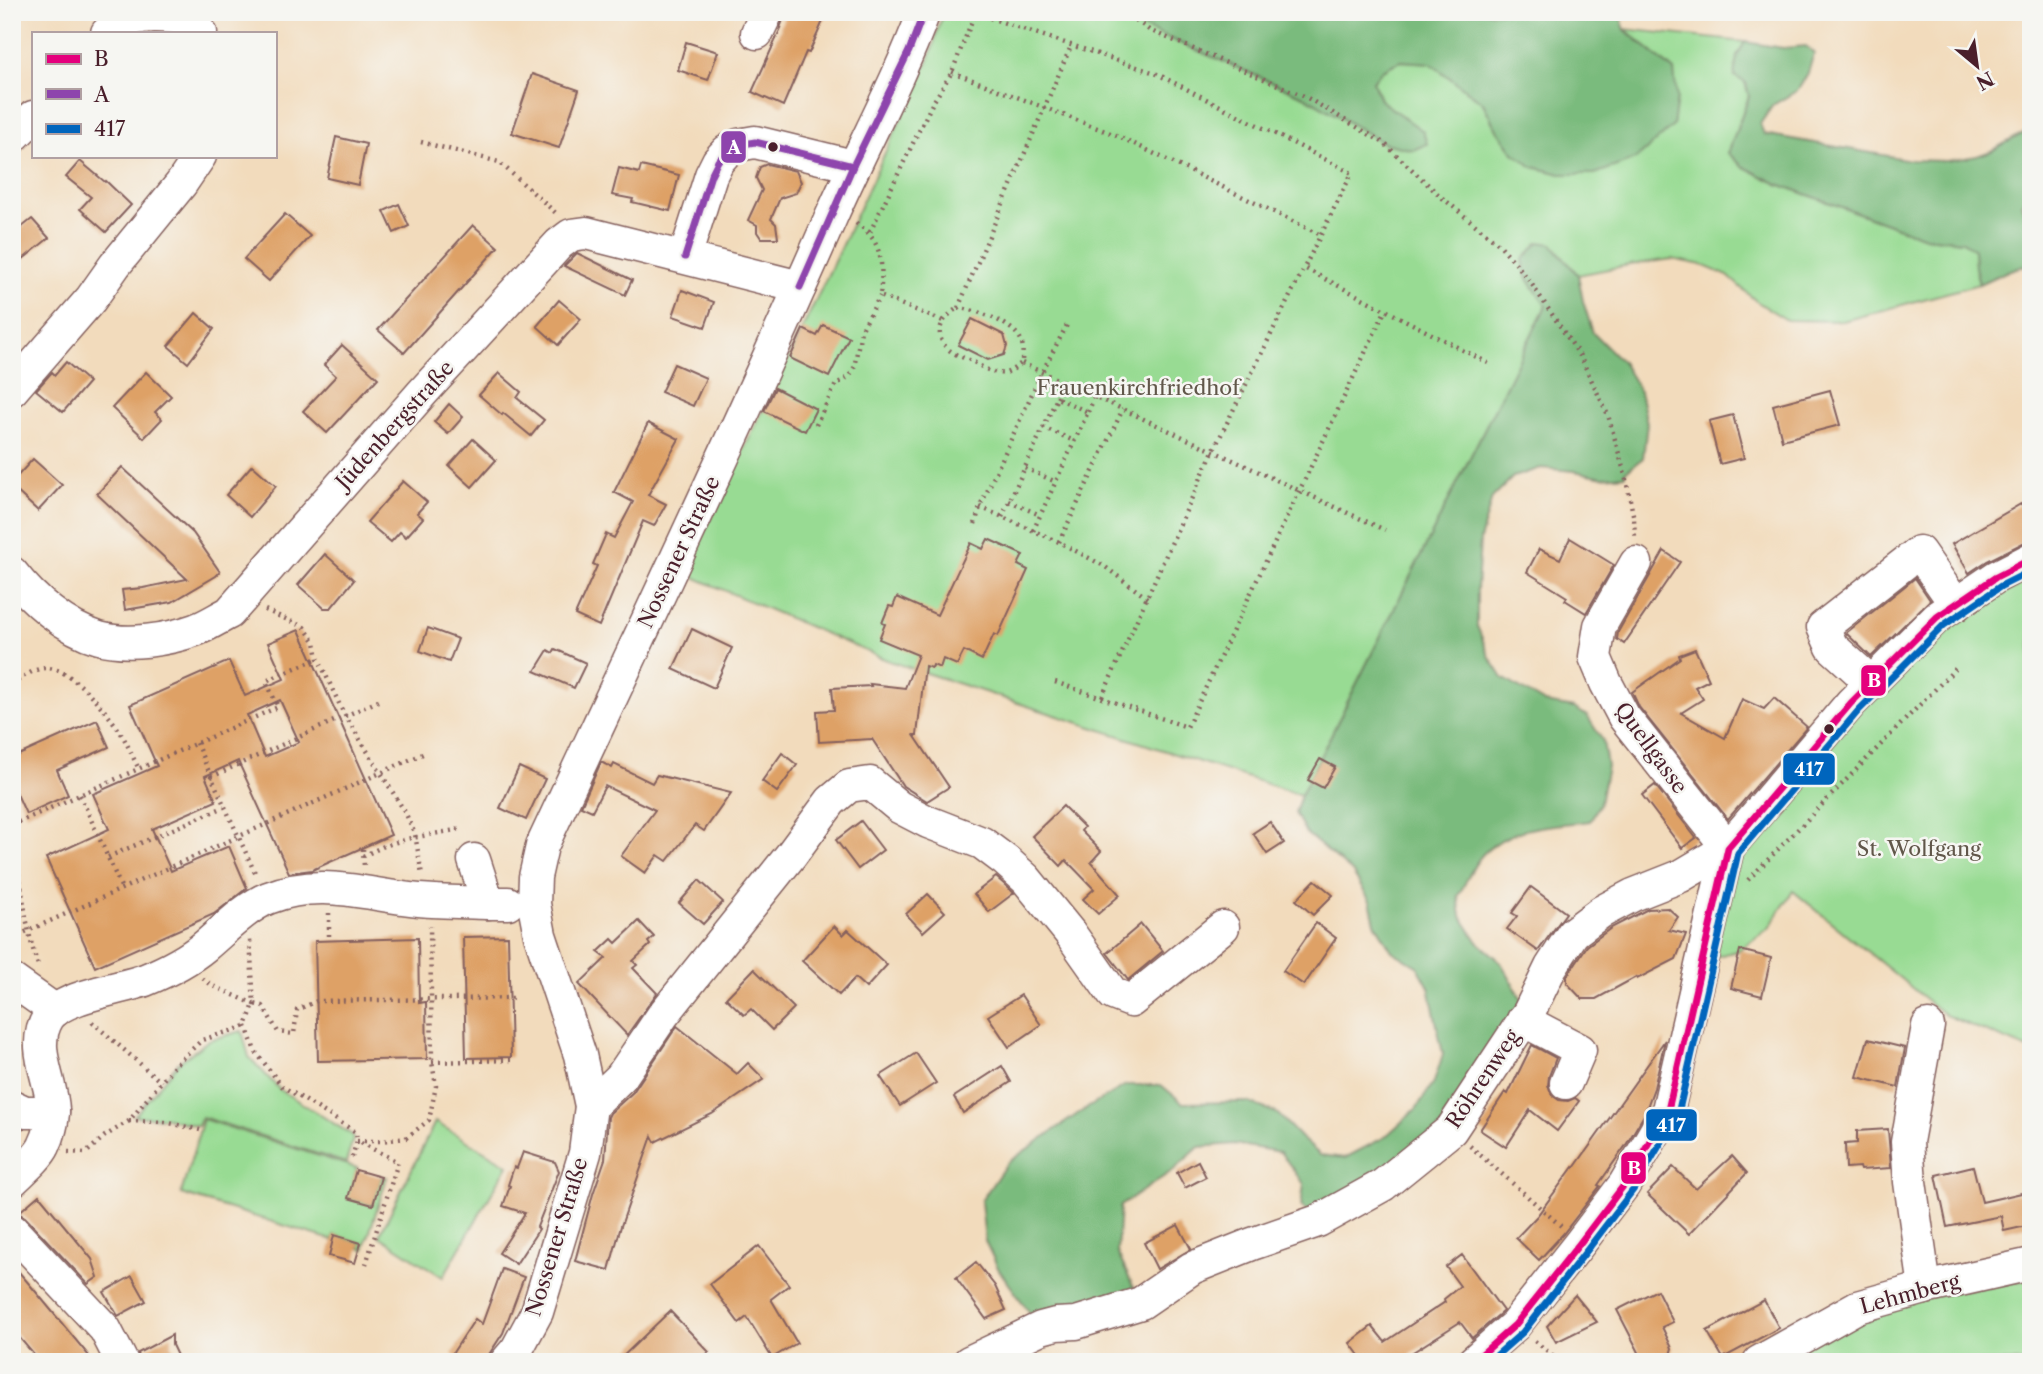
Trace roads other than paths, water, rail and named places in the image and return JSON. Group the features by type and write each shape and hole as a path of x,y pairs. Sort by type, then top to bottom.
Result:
{"street":[{"name":"Nossener Straße","path":"506,1362 517,1349 537,1312 585,1153 591,1106 580,1055 540,935 534,904 535,877 542,846 743,416 853,166 909,51 924,12"},
{"path":"108,32 116,26 149,15 193,19 200,32"},
{"path":"12,138 32,118"},
{"path":"800,287 685,257 711,175 727,151 738,145 755,142 853,166"},
{"path":"12,390 91,299 199,158"},
{"name":"Jüdenbergstraße","path":"12,573 40,603 66,623 98,638 128,642 159,639 196,630 229,613 423,392 559,244 571,235 586,233 685,257"},
{"path":"1872,682 1832,647 1823,627 1919,552 1956,605"},
{"path":"1473,1362 1516,1325 1580,1243 1624,1185 1668,1110 1728,848 1851,703 1937,617 1996,577 2031,559"},
{"name":"Quellgasse","path":"1636,563 1600,626 1595,657 1624,717 1728,848"},
{"path":"591,1106 621,1077 663,1016 791,856 814,821 831,801 849,786 870,783 900,807 928,822 982,843 1006,861 1026,879 1063,924 1114,994 1130,1001 1223,927"},
{"name":"Röhrenweg","path":"969,1362 1041,1328 1076,1323 1141,1303 1192,1268 1318,1221 1383,1185 1451,1129 1523,1020 1551,967 1573,933 1601,912 1633,895 1681,876 1728,848"},
{"path":"474,860 488,903"},
{"path":"12,980 50,1007 63,1006 145,980 183,962 257,905 296,890 330,887 426,901 534,904"},
{"path":"30,1163 48,1137 53,1112 42,1056 41,1035 49,1017 63,1006"},
{"path":"1523,1020 1580,1050 1566,1083"},
{"path":"1925,1288 1907,1142 1928,1026"},
{"path":"12,1106 25,1112 53,1112"},
{"path":"12,1230 105,1329 122,1362"},
{"name":"Lehmberg","path":"1759,1362 1857,1307 1925,1288 2031,1264"}],"park label":[{"name":"Frauenkirchfriedhof","path":"1138,388"},
{"name":"St. Wolfgang","path":"1919,849"}]}
